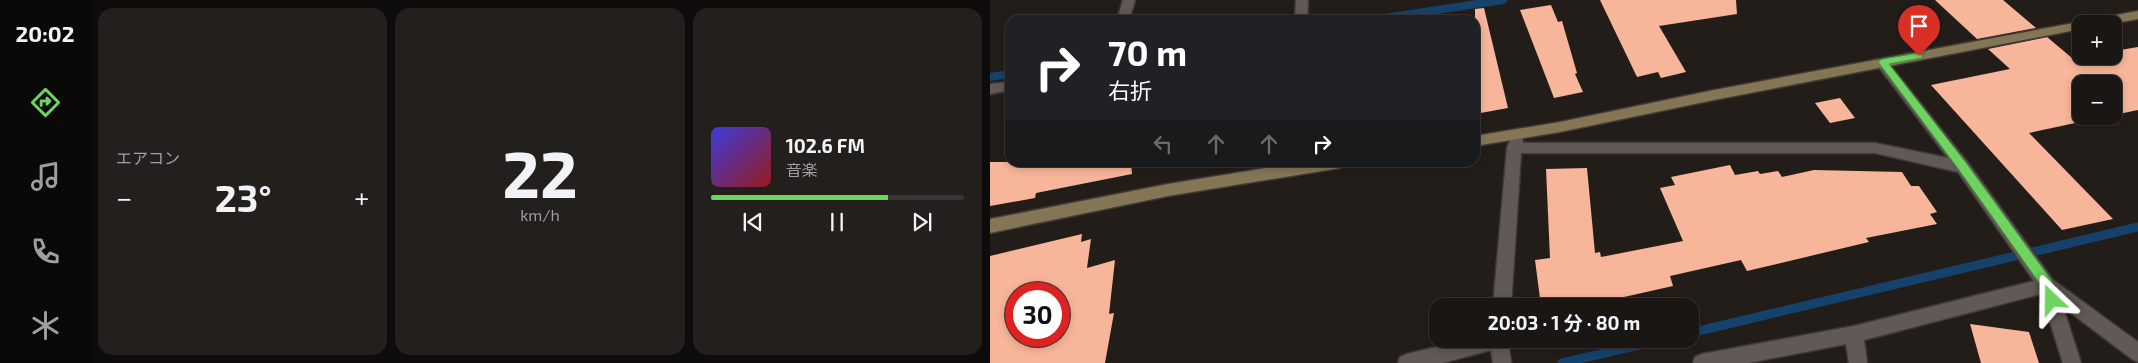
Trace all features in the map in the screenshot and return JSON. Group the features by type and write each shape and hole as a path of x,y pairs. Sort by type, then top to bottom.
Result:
{"street":[{"path":"1125,15 1130,0"},
{"path":"1301,15 1302,0"},
{"path":"2122,18 2138,15"},
{"path":"1517,140 1882,62 2072,27"},
{"path":"1882,62 1963,167 2048,285 2138,353"},
{"path":"990,89 1005,87"},
{"path":"1503,298 1517,140"},
{"path":"1480,141 1517,140 1875,148 1963,167"},
{"path":"990,226 1168,190 1309,167"},
{"path":"1702,363 1854,334 2048,285"},
{"path":"2048,285 2072,363"},
{"path":"1854,334 1858,363"},
{"path":"1407,363 1464,348"},
{"path":"1500,348 1502,363"}],"building":[{"path":"1600,0 1736,0 1737,14 1659,26 1686,72 1661,78 1658,72 1637,77"},
{"path":"1935,0 2003,0 2036,28 1977,39"},
{"path":"1551,5 1558,22 1562,21 1577,73 1575,74 1583,92 1554,98 1520,10"},
{"path":"1484,8 1508,108 1480,113 1480,15 1475,15 1475,9"},
{"path":"2047,37 2072,58 2072,65 2122,65 2122,50 2138,47 2138,110 2122,113 2122,75 2072,75 2072,124 2029,133 2113,219 2062,230 1931,85 2010,69 1988,49"},
{"path":"1840,98 1855,118 1830,123 1815,103"},
{"path":"990,162 1005,162 1005,167 1131,167 1132,174 1036,193 1035,198 990,206"},
{"path":"1730,165 1735,175 1758,171 1760,174 1778,171 1782,177 1814,170 1902,172 1911,186 1919,186 1937,212 1930,214 1937,224 1866,238 1869,242 1747,271 1741,260 1670,276 1673,286 1619,298 1540,298 1535,260 1550,258 1546,169 1587,168 1595,253 1600,252 1601,257 1683,241 1660,188 1675,185 1671,177"},
{"path":"1082,234 1081,242 1091,239 1087,268 1115,260 1109,314 1114,313 1105,363 990,363 990,256"},
{"path":"1970,324 2029,332 2039,363 1981,363"}],"waterway":[{"path":"1404,15 1503,0"},
{"path":"990,77 1005,75"},
{"path":"1699,331 2138,227"},
{"path":"1562,363 1626,348"}],"route":[{"path":"1919,56 1882,62 1963,167 2048,285 2052,300"}]}
